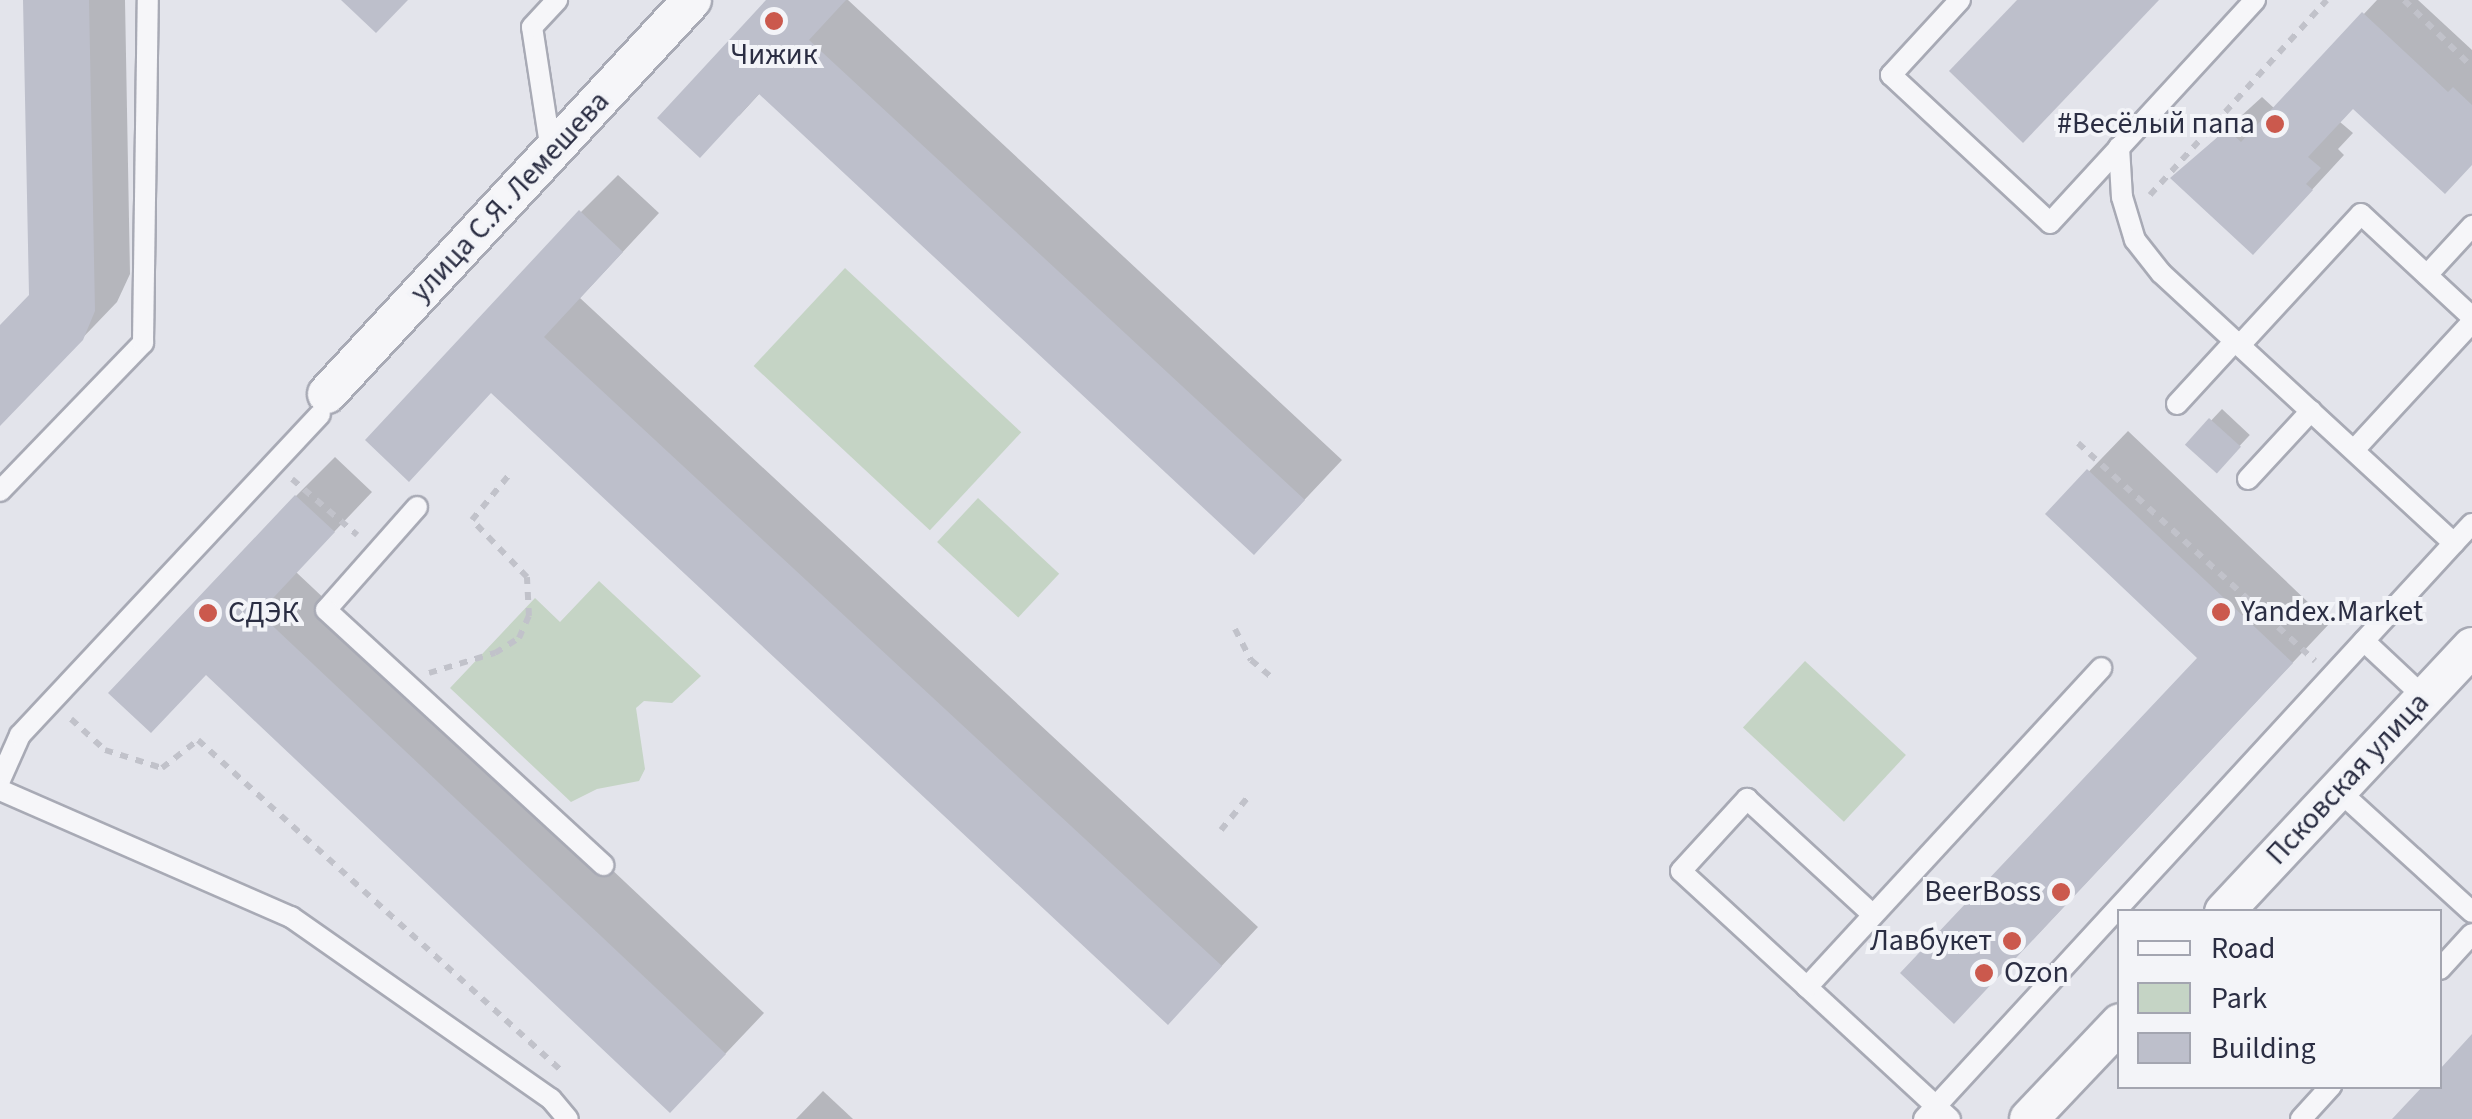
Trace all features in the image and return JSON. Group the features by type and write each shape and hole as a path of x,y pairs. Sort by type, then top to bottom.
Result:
{"street":[{"name":"улица С.Я. Лемешева","path":"324,404 692,0"},
{"name":"Псковская улица","path":"2227,909 2472,647"},
{"path":"2029,1119 2117,1026"}],"lane":[{"path":"0,491 143,343 148,0"},
{"path":"551,152 532,27 557,0"},
{"path":"1960,0 1890,75 2050,223 2255,0"},
{"path":"2120,147 2122,197 2136,240 2238,343 2454,543"},
{"path":"2177,404 2361,214 2472,319 2354,450"},
{"path":"2427,275 2472,226"},
{"path":"0,780 20,735 324,404"},
{"path":"2248,479 2311,411"},
{"path":"417,507 326,610 603,865"},
{"path":"2123,909 2472,524"},
{"path":"2364,641 2425,698"},
{"path":"1807,987 2101,668"},
{"path":"0,790 290,916 551,1099 568,1119"},
{"path":"2338,790 2472,912"},
{"path":"1873,915 1748,799 1682,871 1937,1115 2117,915"},
{"path":"2442,967 2472,934"},
{"path":"2301,1119 2328,1089"}],"path":[{"path":"2149,208 2150,193 2327,0"},
{"path":"2404,0 2472,67"},
{"path":"2078,443 2320,665"},
{"path":"404,682 495,653 518,638 529,616 527,577 472,520 509,475"},
{"path":"281,492 294,478 376,553"},
{"path":"1235,629 1251,660 1275,680"},
{"path":"83,704 70,719 105,750 162,768 198,740 574,1081"},
{"path":"1220,830 1248,797"}],"green space":[{"path":"845,268 1021,432 930,530 754,366"},
{"path":"978,498 1059,574 1018,618 937,542"},
{"path":"599,581 701,676 672,703 644,701 636,708 645,769 639,781 597,789 571,802 450,688 535,598 560,622"},
{"path":"1805,661 1906,755 1844,822 1743,728"}],"building":[{"path":"23,0 89,0 95,311 83,340 0,426 0,325 29,295"},
{"path":"341,0 408,0 376,33"},
{"path":"766,0 846,0 809,40 1305,500 1254,555 759,94 700,158 657,118"},
{"path":"2017,0 2159,0 2023,143 1949,71"},
{"path":"2362,12 2448,92 2453,87 2472,105 2472,165 2445,194 2353,109 2308,157 2321,168 2306,184 2313,190 2253,255 2170,178 2227,129 2241,142"},
{"path":"579,210 623,252 544,337 1222,966 1168,1025 491,393 409,482 365,440"},
{"path":"2209,418 2241,447 2217,474 2185,445"},
{"path":"2087,469 2293,663 1954,1024 1900,973 2197,658 2045,514"},
{"path":"295,495 335,532 259,613 726,1054 670,1113 206,675 151,733 108,693"},
{"path":"2472,1034 2472,1119 2392,1119 2420,1089 2442,1089 2442,1067"}],"place":[{"name":"Чижик","path":"774,21"},
{"name":"#Весёлый папа","path":"2275,124"},
{"name":"Yandex.Market","path":"2221,612"},
{"name":"СДЭК","path":"208,613"},
{"name":"BeerBoss","path":"2061,892"},
{"name":"Лавбукет","path":"2012,941"},
{"name":"Ozon","path":"1984,973"}]}
